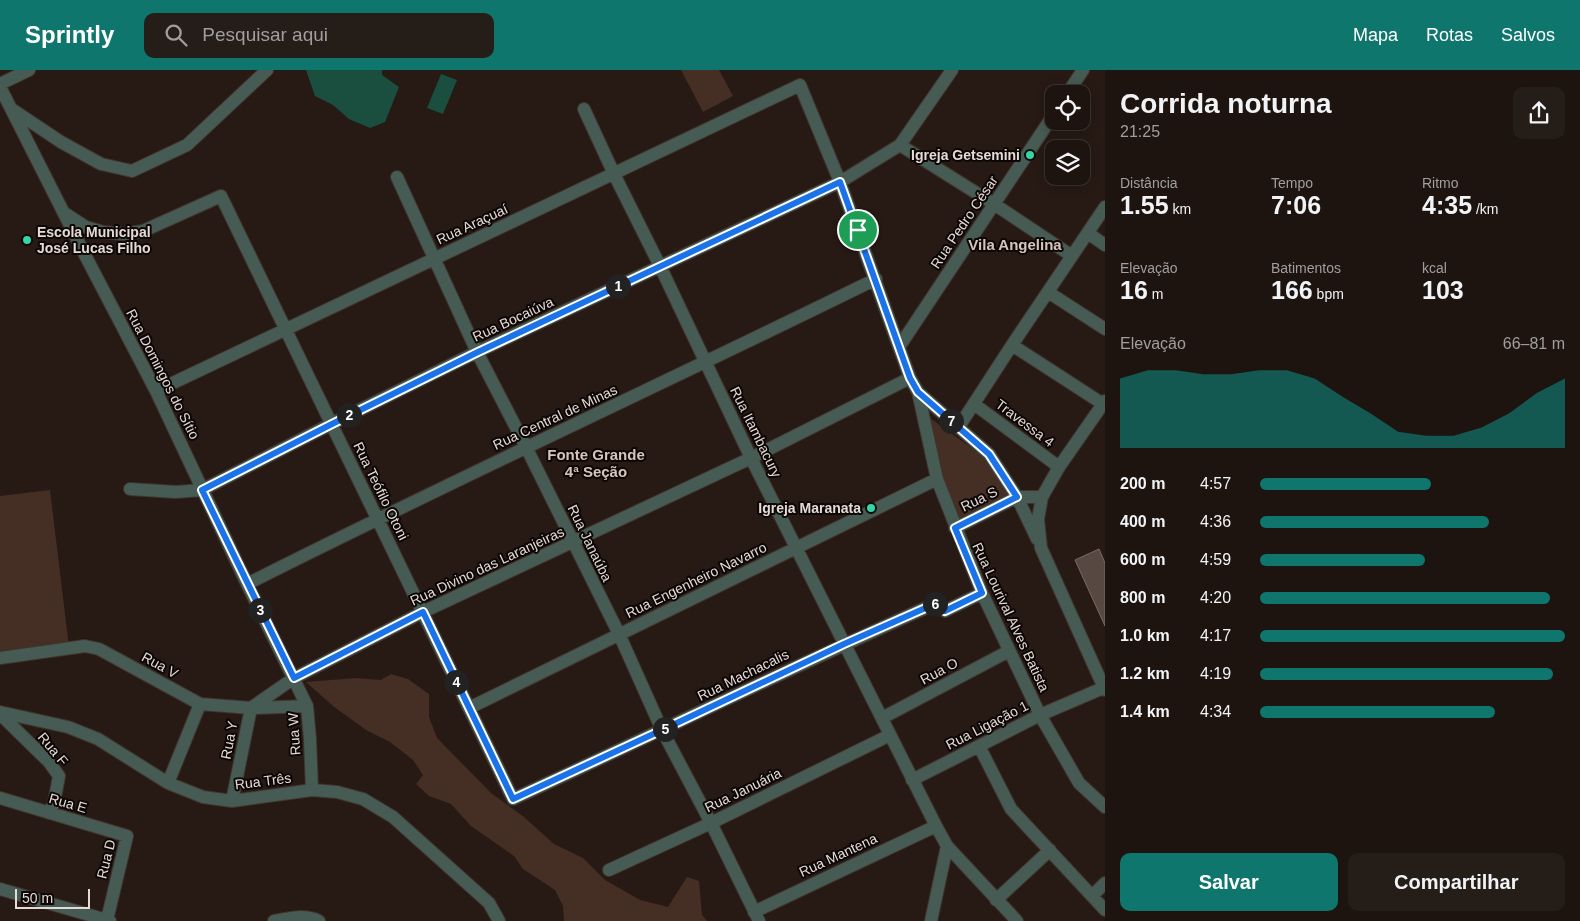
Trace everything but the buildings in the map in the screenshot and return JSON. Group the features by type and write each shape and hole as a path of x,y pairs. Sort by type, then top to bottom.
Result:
{"street":[{"path":"0,85 29,70"},
{"path":"11,109 61,142 101,164 132,171 187,145 267,70"},
{"path":"952,70 900,145 1072,256"},
{"path":"1073,85 1083,70"},
{"name":"Rua Araçuaí","path":"156,390 286,330 800,84"},
{"name":"Rua Lourival Alves Batista","path":"800,84 840,182 910,378 918,392 937,479 982,593 1040,715 1079,783 1104,803"},
{"name":"Rua Domingos do Sítio","path":"0,85 63,212 156,390 247,584 294,678"},
{"name":"Rua Itambacury","path":"584,109 751,458 936,826 947,846 1017,921"},
{"name":"Rua Pedro César","path":"899,347 1045,128"},
{"name":"Rua Bocaiúva","path":"202,490 478,352 840,182 900,145"},
{"name":"Rua Janaúba","path":"396,176 478,352 619,634 662,730 711,823 756,917"},
{"name":"Rua Teófilo Otoni","path":"63,212 86,227 103,232 124,234 144,231 221,196 513,799"},
{"path":"958,428 1105,207"},
{"path":"1088,233 1105,246"},
{"name":"Rua Central de Minas","path":"247,584 377,518 876,279"},
{"path":"1048,292 1105,329"},
{"path":"1012,345 1104,402 1059,467 1042,497 1038,519 1041,548"},
{"name":"Rua Divino das Laranjeiras","path":"294,678 423,612 751,458 910,378"},
{"path":"918,392 989,454 1017,497 1104,689"},
{"name":"Travessa 4","path":"974,404 1059,467"},
{"name":"Rua Engenheiro Navarro","path":"469,708 937,479"},
{"path":"130,488 176,492 202,490"},
{"path":"1017,497 1042,497"},
{"name":"Rua S","path":"955,528 1017,497"},
{"name":"Rua Machacalis","path":"513,799 844,644 939,602 945,611 982,593"},
{"name":"Rua V","path":"0,658 85,646 99,649 200,704 251,708 307,706"},
{"name":"Rua O","path":"882,718 1009,650"},
{"name":"Rua W","path":"294,678 307,706 312,790"},
{"name":"Rua Y","path":"232,801 251,708 294,678"},
{"name":"Rua Ligação 1","path":"912,780 1040,715 1104,689"},
{"path":"168,783 200,704"},
{"name":"Rua Três","path":"0,713 68,727 98,739 168,783 203,797 232,801 312,790 337,792 363,799 393,817 489,903 499,921"},
{"name":"Rua F","path":"0,713 49,762 59,776 54,802 49,813"},
{"name":"Rua Januária","path":"609,870 711,823 890,735"},
{"path":"979,746 1011,808 1105,910"},
{"name":"Rua E","path":"0,798 128,836"},
{"name":"Rua Mantena","path":"756,917 936,826"},
{"name":"Rua D","path":"109,920 128,836"},
{"path":"931,921 947,846"},
{"path":"996,900 1050,850"},
{"path":"1092,896 1105,883"},
{"path":"0,890 109,920"},
{"path":"274,921 292,917 311,917 319,921"}],"shaded area":[{"path":"306,70 382,70 382,75 399,87 385,122 370,128 349,119 333,105 315,96"},
{"path":"681,70 719,70 733,96 703,112"},
{"path":"441,74 457,80 443,114 427,108"},
{"path":"930,418 984,457 1010,496 957,520 941,479"},
{"path":"50,490 69,647 0,656 0,496"},
{"path":"391,674 408,679 429,694 429,717 437,738 491,793 524,817 554,844 583,858 605,880 640,900 668,907 687,877 699,881 702,915 707,921 564,921 563,906 555,890 523,869 514,856 471,826 451,804 429,796 416,784 423,775 413,760 390,742 366,730 333,706 306,682 356,678 381,680"}],"place":[{"name":"Igreja Getsemini","path":"1030,155"},
{"name":"Escola Municipal José Lucas Filho","path":"27,240"},
{"name":"Igreja Maranata","path":"871,508"}],"district":[{"name":"Vila Angelina","path":"1015,245"},
{"name":"Fonte Grande 4ª Seção","path":"596,464"}],"route":[{"path":"840,182 858,230 910,378 918,392 989,454 1017,497 955,528 982,593 945,611 939,602 844,644 513,799 423,612 294,678 202,490 478,352 840,182"}]}
